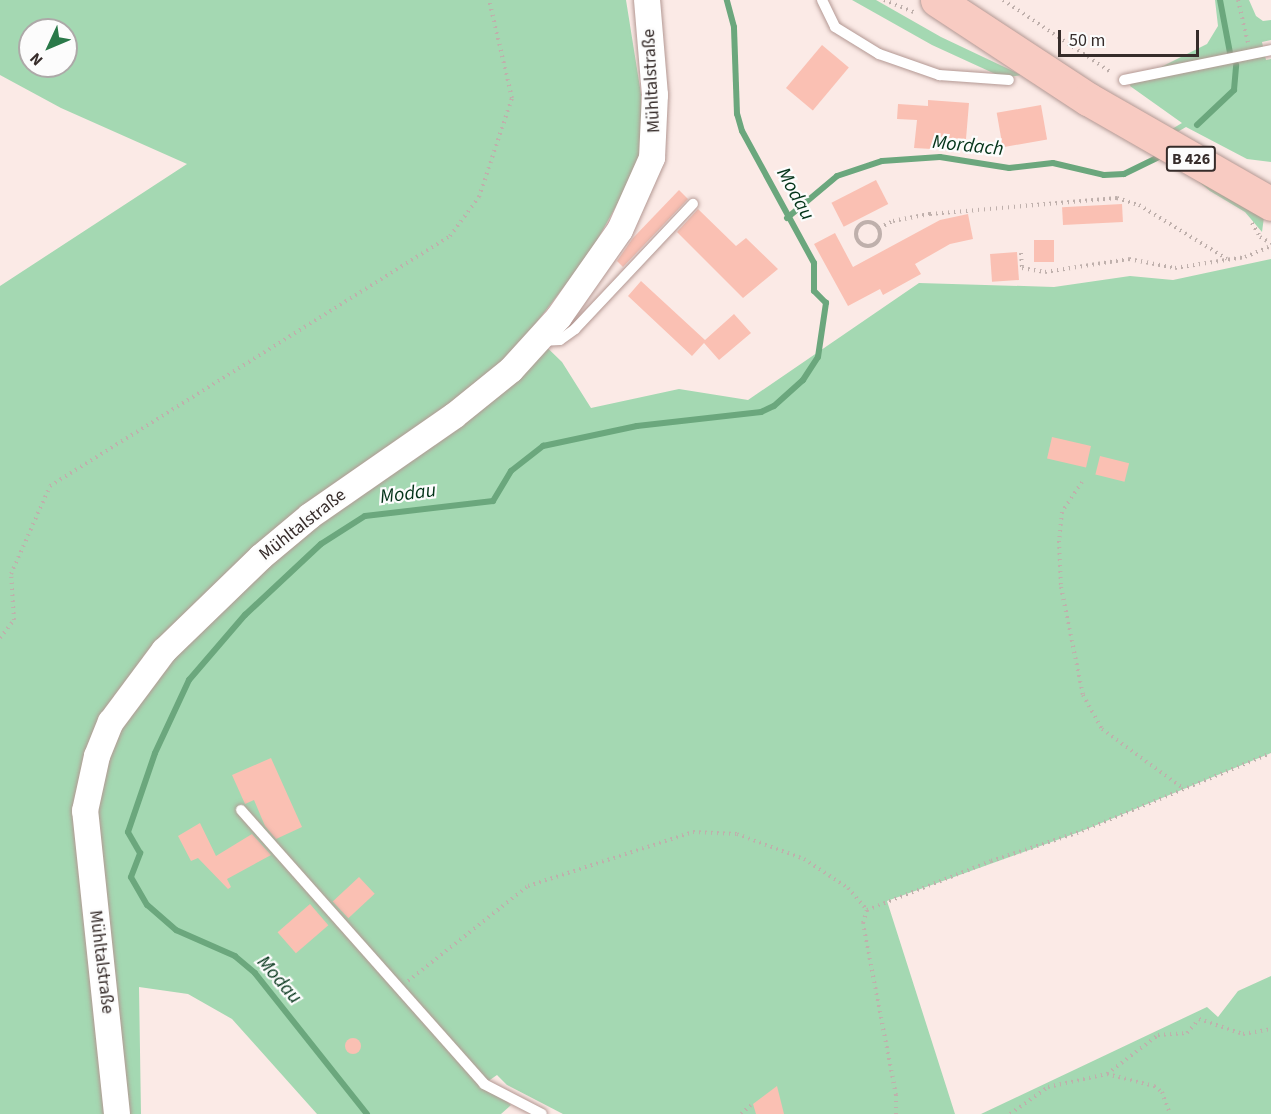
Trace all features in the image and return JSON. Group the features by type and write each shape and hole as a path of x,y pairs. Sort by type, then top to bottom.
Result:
{"main road":[{"name":"B 426","path":"938,0 1014,67 1119,96 1271,180"},
{"name":"B 426","path":"972,0 1119,96 1271,204"}],"street":[{"name":"Mühltalstraße","path":"117,1114 85,811 97,756 111,722 164,651 261,557 309,516 454,416 511,370 538,341 620,230 646,177 656,129 648,0"}],"lane":[{"path":"822,0 835,27 879,54 939,75 1014,67"},
{"path":"1119,96 1271,50"},
{"path":"538,341 560,340 575,329 693,204"},
{"path":"241,810 411,998 484,1084 542,1114"}],"path":[{"path":"0,638 14,620 11,573 50,486 450,236 479,197 512,98 489,0"},
{"path":"1003,0 1119,96"},
{"path":"1238,0 1251,55"},
{"path":"879,228 893,221 930,214 1117,198 1139,205 1227,259"},
{"path":"874,223 879,228 878,242 865,247 859,243 856,237 860,224 874,223"},
{"path":"1021,253 1022,268 1045,273 1129,259 1175,268 1245,257 1271,246"},
{"path":"1082,482 1062,512 1059,541 1061,587 1083,695 1102,729 1184,789"},
{"path":"867,910 1184,789 1271,753"},
{"path":"411,998 408,981 528,886 693,831 737,834 804,859 848,888 867,910"},
{"path":"867,910 863,923 896,1095 896,1114"},
{"path":"1010,1114 1048,1087 1107,1074 1158,1035 1186,1033 1199,1019 1243,1034 1271,1029"},
{"path":"1107,1074 1154,1086 1162,1092 1170,1114"},
{"path":"741,1114 751,1105"}],"green space":[{"path":"0,0 626,0 641,94 643,142 635,172 590,253 530,331 562,362 591,408 679,389 748,400 919,283 1054,287 1130,276 1173,280 1271,259 1271,753 1082,831 887,901 955,1114 563,1114 507,1085 497,1075 484,1084 511,1105 501,1114 317,1114 232,1019 188,994 139,987 141,1114 0,1114 0,286 187,164 61,108 0,75"},
{"path":"852,0 876,0 941,37 1021,75 1004,78 932,45"},
{"path":"1215,0 1249,0 1256,16 1263,21 1271,20 1271,40 1262,42 1266,60 1271,59 1271,162 1247,159 1186,127 1155,145 1264,217 1262,232 1245,212 1210,191 1150,142 1182,123 1130,86 1131,82 1207,44 1218,26"},
{"path":"1271,976 1271,1114 981,1114 1207,1007 1218,1017 1238,991"}],"building":[{"path":"822,45 849,67 813,110 786,88"},
{"path":"928,100 969,103 966,139 934,137 932,149 914,148 917,120 897,119 898,104 928,106"},
{"path":"1041,105 1047,139 1003,147 997,113"},
{"path":"876,180 888,204 844,227 831,203"},
{"path":"679,190 688,199 623,267 617,261 633,238"},
{"path":"1122,204 1123,222 1063,225 1062,207"},
{"path":"698,209 736,246 746,238 778,269 743,298 677,232"},
{"path":"968,214 973,239 950,244 915,264 921,274 883,295 880,289 848,306 814,244 835,233 853,267 940,220"},
{"path":"1034,240 1054,240 1054,262 1034,262"},
{"path":"1017,252 1019,280 992,282 990,254"},
{"path":"641,281 705,340 734,314 751,333 719,360 704,343 692,356 628,296"},
{"path":"1052,437 1091,446 1086,467 1047,458"},
{"path":"1100,456 1129,463 1125,482 1095,474"},
{"path":"271,758 302,827 276,839 265,826 254,800 245,804 232,775"},
{"path":"200,823 216,856 252,834 271,855 227,879 231,887 228,889 198,858 191,861 178,836"},
{"path":"359,877 375,894 348,918 333,902"},
{"path":"310,904 328,925 296,953 278,932"},
{"path":"353,1038 359,1040 361,1046 359,1052 353,1054 347,1052 345,1046 347,1040"},
{"path":"777,1086 784,1114 756,1114 753,1104"}],"waterway":[{"name":"Modau","path":"367,1114 255,973 235,956 176,930 147,905 131,877 140,853 128,832 155,753 189,680 245,615 321,544 365,516 493,501 511,471 543,446 637,426 761,412 774,406 803,380 818,357 826,303 814,291 814,263 742,131 737,114 734,27 727,0"},
{"path":"1220,0 1230,53"},
{"name":"Mordach","path":"1197,125 1234,90 1236,65"},
{"name":"Mordach","path":"787,218 837,176 882,161 940,157 1009,168 1053,163 1104,175 1124,174 1157,158"}]}
